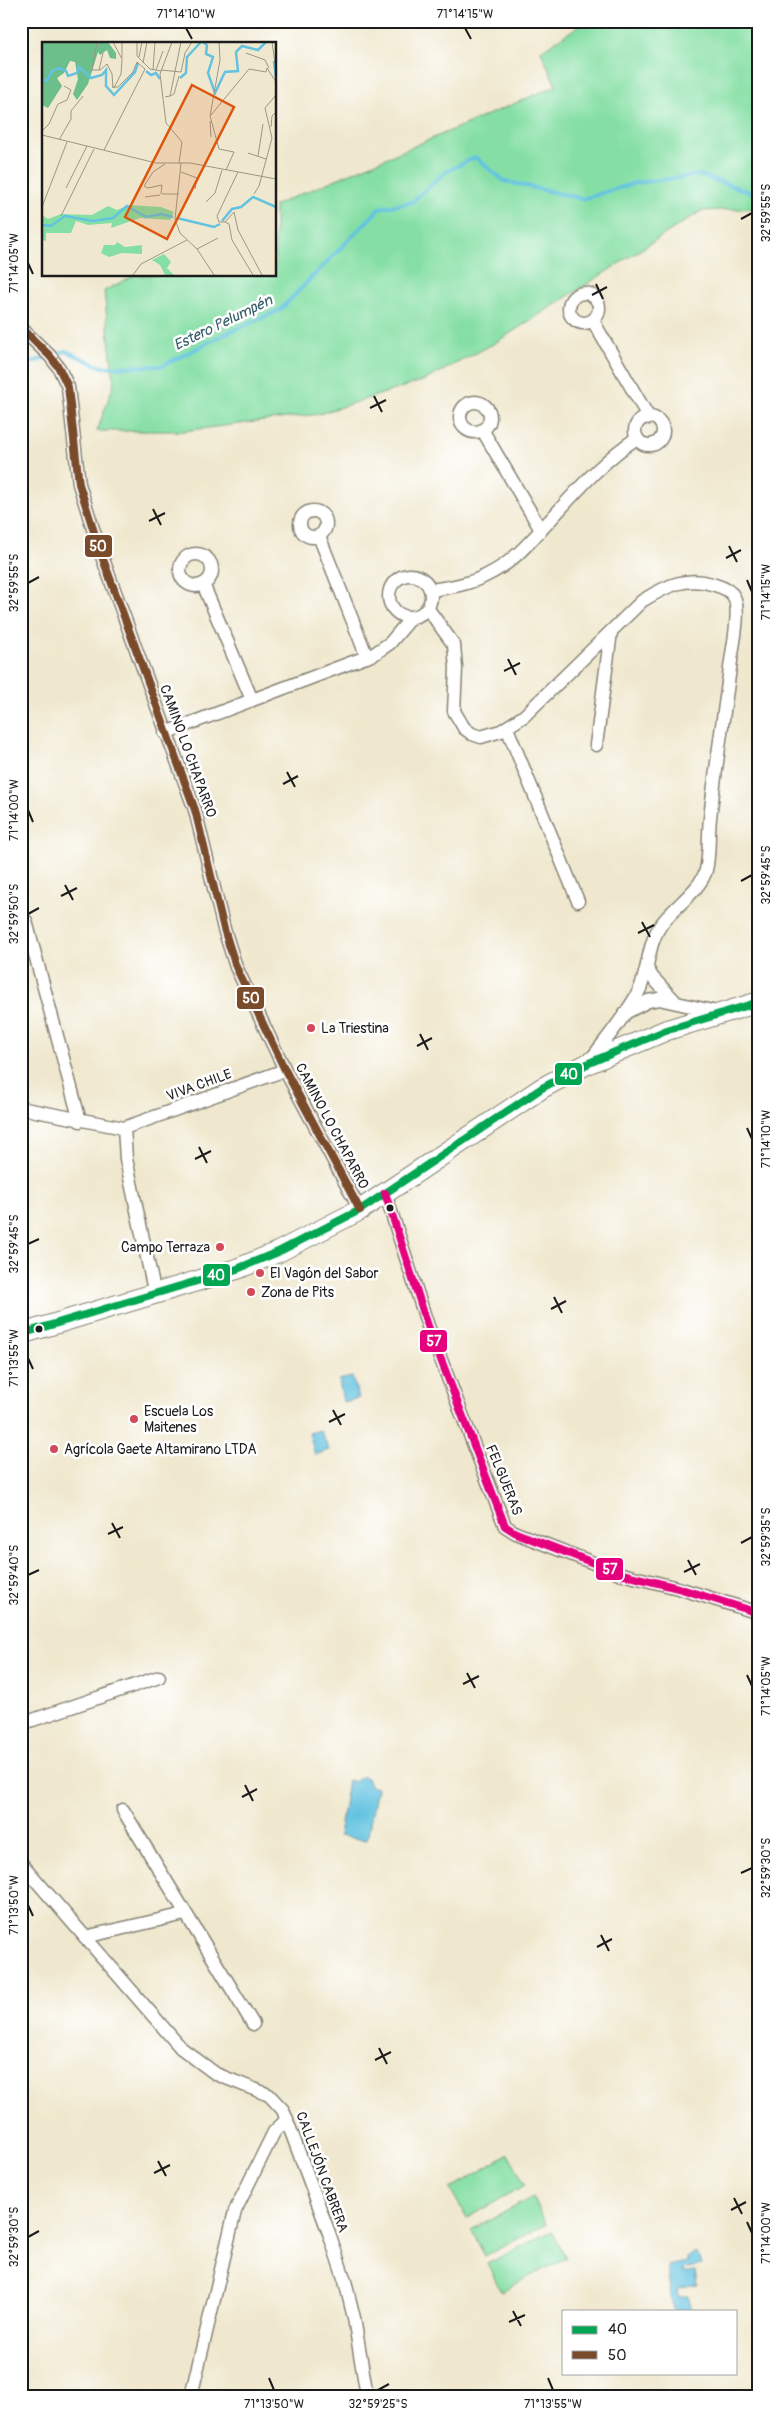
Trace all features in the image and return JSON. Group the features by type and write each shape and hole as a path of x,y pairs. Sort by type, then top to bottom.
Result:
{"main road":[{"path":"21,1334 155,1295 258,1261 306,1239 360,1210 542,1088 589,1064 667,1030 759,1002"}],"street":[{"path":"593,321 649,418 661,424 662,437 652,445 644,444 637,438 637,424 649,418"},
{"name":"CAMINO LO CHAPARRO","path":"21,328 50,356 59,368 68,387 79,484 100,551 199,826 224,929 236,967 285,1070 360,1210"},
{"path":"483,431 541,530"},
{"path":"431,590 464,584 491,574 517,556 620,449 637,438"},
{"path":"319,536 367,657"},
{"path":"409,575 422,578 431,590 431,603 428,609 417,617 411,618 398,614 390,604 389,591 392,585 396,580 409,575"},
{"path":"428,609 454,645 456,668 454,711 458,720 472,734 481,737 491,736 524,716 642,601 674,583 690,580 704,581 726,589 734,597 736,609 734,643 710,818 706,872 687,897 660,926 653,942 647,968 637,994 589,1064"},
{"path":"203,584 252,700"},
{"path":"165,733 367,657 390,643 411,618"},
{"path":"596,745 611,632"},
{"path":"507,728 578,901"},
{"path":"26,921 80,1120"},
{"path":"647,968 652,977 674,1000"},
{"path":"623,1014 648,1001 659,999 674,1000 709,1012 723,1012"},
{"name":"VIVA CHILE","path":"124,1128 285,1070"},
{"path":"21,1106 25,1109 124,1128 126,1159 155,1295"},
{"name":"FELGUERAS","path":"385,1193 428,1326 505,1526 516,1533 622,1574 678,1588 759,1613"},
{"path":"21,1724 160,1677"},
{"path":"123,1810 253,2024"},
{"name":"CALLEJÓN CABRERA","path":"21,1863 171,2036 193,2058 228,2080 269,2095 278,2102 287,2119 344,2281 354,2318 367,2396"},
{"path":"84,1937 185,1914"},
{"path":"191,2396 235,2211 274,2132 287,2119"}],"green space":[{"path":"586,21 759,21 759,208 701,211 495,343 425,380 319,414 183,431 97,431 114,384 104,291 133,276 276,276 276,205 556,86 541,51"},
{"path":"509,2154 525,2185 467,2218 450,2189"},
{"path":"533,2197 546,2224 485,2256 471,2230"},
{"path":"552,2231 566,2258 501,2291 487,2264"}],"water":[{"path":"352,1377 359,1398 343,1402 339,1380"},
{"path":"320,1430 329,1450 315,1455 309,1433"},
{"path":"362,1776 367,1778 370,1786 377,1788 367,1840 339,1836 348,1780 355,1782"},
{"path":"695,2252 700,2257 702,2265 683,2269 684,2273 695,2271 697,2285 677,2289 678,2297 688,2295 692,2310 673,2310 667,2266 687,2262 687,2258"}],"waterway":[{"name":"Estero Pelumpén","path":"21,366 66,351 102,367 162,366 225,334 280,310 380,208 412,202 444,173 475,157 504,181 583,199 635,183 700,175 759,195"}],"transit line":[{"name":"50","path":"21,328 50,356 59,368 68,387 79,484 100,551 195,810 224,929 236,967 285,1070 360,1210"},
{"name":"40","path":"21,1334 237,1269 278,1252 360,1210 542,1088 589,1063 667,1030 759,1002"},
{"name":"57","path":"385,1193 428,1326 505,1526 516,1533 622,1574 678,1588 759,1613"}],"place":[{"name":"La Triestina","path":"311,1028"},
{"name":"Campo Terraza","path":"220,1247"},
{"name":"El Vagón del Sabor","path":"260,1273"},
{"name":"Zona de Pits","path":"251,1292"},
{"name":"Escuela Los Maitenes","path":"134,1419"},
{"name":"Agrícola Gaete Altamirano LTDA","path":"54,1449"}]}
